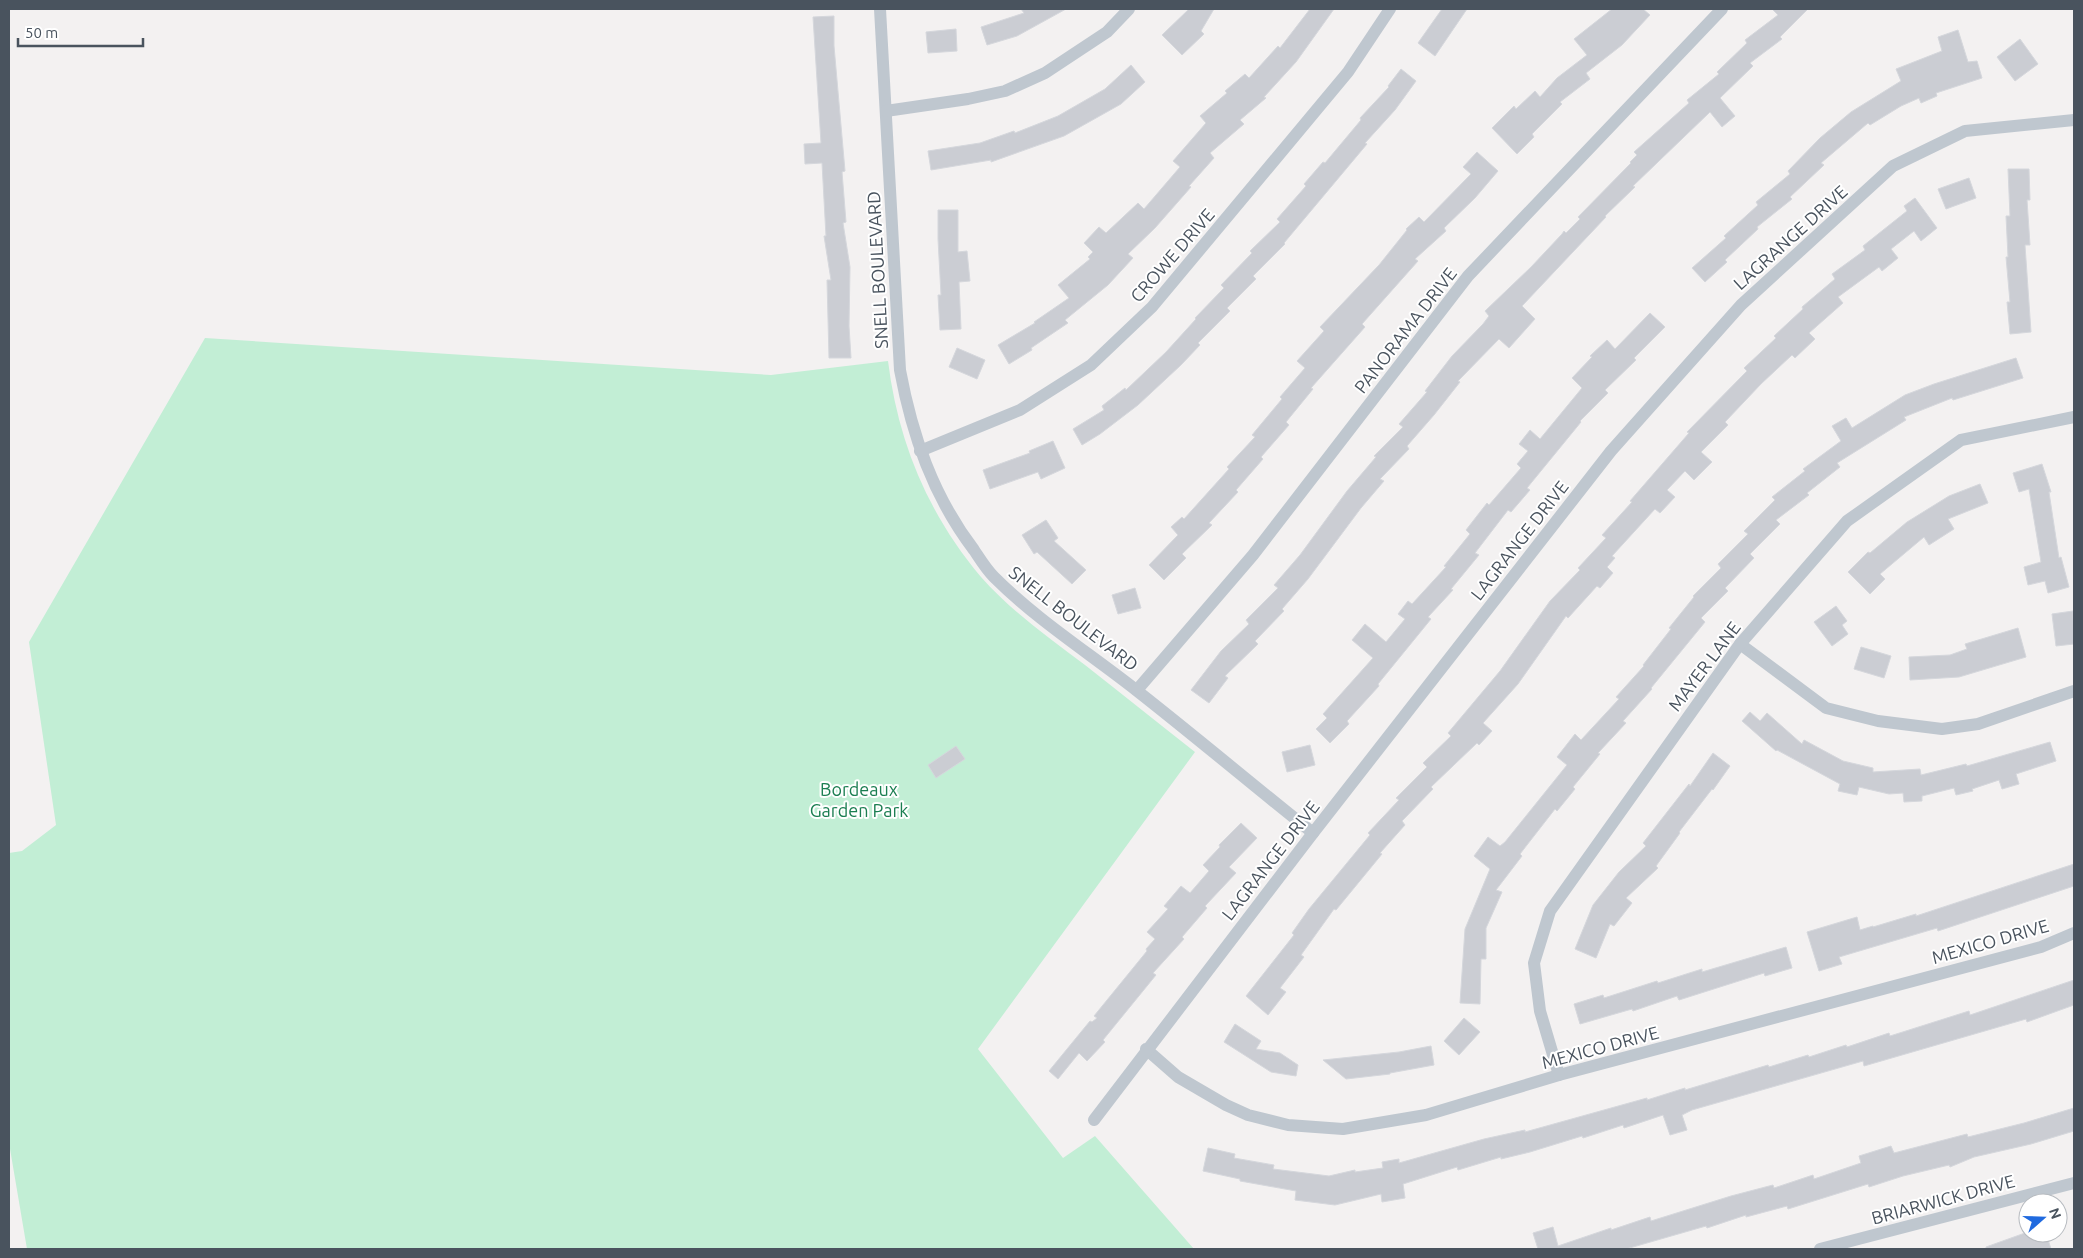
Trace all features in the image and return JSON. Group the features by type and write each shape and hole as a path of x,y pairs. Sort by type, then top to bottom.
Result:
{"street":[{"name":"SNELL BOULEVARD","path":"880,9 900,370 906,405 920,451 953,522 993,576 1025,605 1136,690 1313,833"},
{"path":"886,111 968,99 1005,90 1045,73 1107,32 1130,9"},
{"name":"CROWE DRIVE","path":"920,451 1020,410 1091,365 1152,307 1348,72 1390,9"},
{"name":"PANORAMA DRIVE","path":"1136,690 1253,554 1468,276 1722,9"},
{"name":"LAGRANGE DRIVE","path":"1094,1120 1313,833 1611,451 1741,305 1893,166 1965,131 2074,120"},
{"name":"MAYER LANE","path":"1559,1075 1540,1011 1534,963 1550,911 1740,644 1847,521 1961,440 2074,417"},
{"path":"1740,644 1826,708 1878,720 1942,729 1978,724 2074,691"},
{"name":"MEXICO DRIVE","path":"1146,1050 1178,1077 1226,1106 1248,1115 1288,1125 1343,1128 1426,1115 1559,1075 2032,949 2074,933"},
{"name":"BRIARWICK DRIVE","path":"1820,1249 2074,1183"}],"green space":[{"name":"Bordeaux Garden Park","path":"205,338 771,375 888,361 899,420 918,476 931,502 962,553 981,577 1031,624 1195,752 978,1049 1063,1158 1095,1136 1194,1249 27,1249 9,1143 9,853 22,851 56,825 29,642"}],"building":[{"path":"1021,9 1066,9 1017,36 987,45 981,27 1024,13"},
{"path":"1189,9 1214,9 1201,31 1204,34 1182,55 1162,35"},
{"path":"1310,9 1334,9 1296,62 1264,97 1266,98 1240,120 1244,124 1210,153 1214,158 1189,186 1191,187 1155,228 1128,254 1133,258 1108,285 1065,320 1068,323 1031,348 1032,350 1009,364 998,345 1035,323 1069,298 1058,285 1090,259 1088,257 1093,252 1084,243 1099,227 1106,233 1138,203 1144,209 1180,167 1173,161 1206,123 1200,116 1227,93 1225,91 1245,74 1249,78 1278,46 1280,48"},
{"path":"1442,9 1467,9 1435,56 1418,43"},
{"path":"1612,9 1643,9 1650,15 1622,45 1586,73 1590,79 1560,102 1562,104 1532,134 1534,137 1517,154 1492,128 1514,106 1516,109 1535,91 1540,97 1557,78 1587,55 1574,39"},
{"path":"1772,9 1808,9 1780,37 1782,39 1750,63 1753,66 1720,98 1735,116 1722,127 1710,112 1633,186 1635,187 1605,216 1522,306 1535,319 1509,348 1499,339 1458,381 1460,382 1407,446 1409,449 1380,479 1384,481 1361,508 1308,579 1282,609 1284,611 1255,641 1258,644 1225,676 1228,678 1209,703 1191,690 1221,651 1249,624 1246,620 1278,588 1274,585 1300,555 1347,491 1376,457 1374,456 1403,427 1399,424 1427,392 1425,391 1452,356 1483,324 1489,316 1485,311 1531,267 1564,231 1566,233 1580,219 1578,217 1631,163 1637,155 1634,152 1689,103 1687,100 1719,74 1717,72 1747,43 1745,40 1778,15"},
{"path":"834,16 834,46 845,171 842,172 846,222 843,223 850,267 849,326 851,358 829,358 827,280 831,280 824,236 826,236 822,163 805,164 804,144 821,143 813,17"},
{"path":"956,29 957,51 928,53 926,32"},
{"path":"1958,30 1968,62 1977,61 1982,78 1936,93 1937,96 1921,103 1919,98 1901,106 1870,125 1868,123 1821,163 1824,165 1790,197 1792,199 1757,227 1758,229 1725,260 1727,262 1705,282 1692,268 1726,238 1724,236 1758,205 1756,202 1790,174 1788,171 1820,138 1851,112 1901,81 1896,69 1942,51 1938,37"},
{"path":"2020,39 2038,64 2015,81 1997,57"},
{"path":"1131,65 1145,82 1121,104 1064,136 991,162 991,160 931,170 928,151 980,143 1014,131 1015,133 1058,116 1105,89"},
{"path":"1401,69 1416,81 1395,110 1365,143 1367,144 1285,244 1253,276 1256,279 1227,308 1230,311 1198,343 1200,345 1181,365 1138,405 1100,434 1082,445 1073,429 1104,410 1102,406 1125,388 1126,390 1166,352 1224,288 1221,285 1252,253 1250,251 1280,222 1277,219 1306,186 1304,184 1323,162 1325,163 1361,120 1360,118 1389,87"},
{"path":"1477,152 1498,171 1475,198 1444,228 1446,231 1415,259 1418,261 1362,324 1365,327 1311,388 1313,389 1286,422 1289,425 1261,457 1263,459 1236,490 1238,492 1209,523 1212,525 1182,554 1186,558 1164,580 1149,565 1178,535 1171,527 1182,517 1184,519 1229,469 1227,467 1255,437 1252,435 1282,399 1280,397 1305,368 1297,361 1324,331 1320,327 1379,265 1406,229 1419,217 1424,222 1471,174 1463,167"},
{"path":"2008,169 2029,169 2030,200 2027,200 2030,245 2025,245 2031,332 2010,334 2007,302 2010,302 2006,257 2008,257 2006,216 2010,216"},
{"path":"1969,178 1976,198 1946,209 1938,189"},
{"path":"1915,198 1937,228 1921,241 1914,231 1891,249 1898,258 1882,271 1879,267 1838,297 1843,303 1809,333 1815,339 1795,358 1792,355 1761,384 1725,422 1728,425 1701,452 1712,462 1694,480 1685,471 1667,490 1675,497 1660,513 1655,509 1612,556 1615,558 1607,567 1613,573 1600,588 1597,586 1568,618 1566,616 1518,684 1483,723 1492,731 1479,745 1477,743 1431,787 1433,789 1402,821 1405,825 1380,853 1382,854 1336,910 1334,909 1301,955 1304,957 1280,988 1286,992 1268,1015 1246,996 1294,935 1292,933 1309,909 1370,835 1368,833 1399,800 1396,798 1427,767 1423,763 1451,736 1448,733 1500,671 1550,601 1580,570 1578,568 1606,538 1602,535 1689,433 1687,432 1747,371 1744,368 1776,338 1774,336 1803,309 1802,307 1835,279 1832,274 1865,250 1863,246 1907,211 1904,206"},
{"path":"938,210 958,210 958,252 967,251 970,281 959,282 961,329 940,330 938,295 941,295"},
{"path":"1650,313 1665,327 1634,358 1636,360 1605,390 1608,393 1580,421 1527,488 1530,490 1511,512 1508,510 1475,553 1479,555 1451,589 1453,590 1428,617 1431,619 1378,684 1379,686 1347,721 1349,724 1330,743 1316,729 1327,718 1323,714 1373,658 1352,640 1365,624 1386,642 1405,619 1398,614 1408,601 1412,604 1446,567 1444,566 1470,534 1466,530 1487,503 1489,505 1521,468 1517,464 1528,451 1519,444 1530,430 1540,439 1582,388 1572,378 1592,357 1590,356 1607,340 1615,349"},
{"path":"957,348 985,360 977,379 949,367"},
{"path":"2016,358 2023,378 1953,400 1952,398 1904,417 1906,420 1837,463 1840,467 1807,493 1809,495 1776,520 1780,524 1750,554 1754,558 1725,588 1728,591 1701,618 1705,622 1652,689 1623,721 1626,723 1598,753 1600,754 1573,787 1575,789 1557,811 1555,809 1520,854 1522,856 1496,890 1502,892 1486,928 1486,959 1481,959 1480,1004 1460,1003 1465,929 1490,869 1474,856 1488,837 1500,846 1505,842 1567,765 1557,757 1575,734 1581,740 1619,699 1616,697 1644,666 1693,596 1721,568 1718,564 1748,534 1744,531 1775,500 1772,497 1805,471 1803,469 1841,441 1832,426 1846,418 1852,428 1905,395"},
{"path":"1053,441 1065,468 1041,479 1038,472 990,489 983,470 1030,453 1029,451"},
{"path":"2042,464 2051,492 2049,492 2059,558 2061,557 2069,587 2048,593 2045,581 2028,585 2024,567 2041,562 2029,489 2019,492 2013,473"},
{"path":"1980,484 1988,503 1948,519 1954,529 1929,545 1924,537 1880,574 1885,579 1870,594 1848,572 1868,552 1870,553 1907,522 1949,496"},
{"path":"1046,520 1058,538 1054,541 1086,570 1072,584 1037,552 1034,554 1022,535"},
{"path":"1135,588 1141,608 1118,614 1112,595"},
{"path":"1836,606 1847,621 1842,625 1848,634 1832,646 1814,622"},
{"path":"2073,611 2074,644 2056,646 2052,614"},
{"path":"2018,628 2026,657 1959,677 1910,680 1909,657 1950,655 1967,649 1965,644"},
{"path":"1861,647 1891,656 1884,678 1854,669"},
{"path":"1750,712 1760,721 1767,713 1802,744 1804,740 1843,761 1873,768 1873,772 1920,769 1921,775 1966,764 1967,766 2050,742 2056,761 2016,774 2019,784 2002,789 1999,780 1972,789 1973,791 1956,795 1954,788 1922,796 1922,801 1904,802 1903,793 1889,794 1859,787 1857,795 1838,791 1840,784 1776,751 1742,721"},
{"path":"1310,745 1315,765 1287,772 1282,752"},
{"path":"956,746 965,759 936,778 928,765"},
{"path":"1713,753 1730,766 1679,832 1656,866 1658,868 1626,898 1632,903 1614,926 1610,924 1596,958 1575,949 1593,905 1619,872 1646,846 1643,843 1689,784 1690,786"},
{"path":"1241,823 1257,838 1229,867 1236,873 1205,906 1207,908 1182,937 1184,939 1153,973 1156,975 1103,1040 1105,1042 1087,1061 1079,1053 1058,1079 1049,1071 1090,1021 1092,1022 1097,1018 1094,1016 1147,951 1146,949 1155,939 1147,932 1168,909 1164,906 1181,886 1190,893 1209,871 1203,865 1220,847 1219,845"},
{"path":"2074,864 2074,886 1938,931 1937,928 1839,957 1842,964 1819,971 1807,932 1857,917 1860,930 1873,927 1916,914 1916,916"},
{"path":"1786,947 1792,968 1765,976 1764,973 1679,1000 1677,996 1633,1011 1632,1009 1580,1024 1574,1004 1603,995 1604,998 1702,969 1702,972"},
{"path":"2074,980 2074,1005 2027,1022 2026,1019 1864,1066 1863,1061 1692,1110 1682,1115 1687,1130 1670,1135 1663,1115 1624,1128 1623,1125 1530,1152 1501,1159 1501,1157 1458,1170 1457,1167 1403,1184 1405,1198 1382,1202 1381,1194 1335,1205 1295,1200 1296,1191 1240,1181 1240,1179 1203,1171 1208,1148 1235,1154 1234,1158 1274,1165 1273,1169 1329,1176 1355,1170 1355,1172 1383,1168 1382,1162 1399,1159 1399,1163 1484,1139 1525,1130 1525,1132 1685,1088 1685,1090 1768,1065 1769,1067 1808,1055 1809,1057 1846,1045 1847,1047 1889,1033 1890,1036 1969,1011 1970,1015"},
{"path":"1464,1018 1480,1032 1459,1055 1444,1041"},
{"path":"1235,1024 1261,1041 1256,1049 1280,1053 1298,1065 1296,1076 1271,1072 1224,1042"},
{"path":"1431,1046 1434,1065 1390,1074 1346,1079 1323,1060 1399,1052"},
{"path":"2074,1108 2074,1131 2031,1144 1974,1157 1950,1167 1949,1165 1903,1176 1869,1187 1868,1184 1788,1209 1787,1206 1746,1217 1746,1215 1707,1228 1706,1226 1626,1249 1538,1249 1533,1233 1553,1227 1558,1246 1650,1217 1651,1221 1731,1196 1773,1185 1774,1188 1813,1175 1814,1179 1861,1163 1859,1156 1891,1146 1894,1153 1967,1134 1968,1137 2024,1123"},
{"path":"2018,1236 2018,1243 2049,1243 2051,1249 1986,1249 1986,1247"}]}
